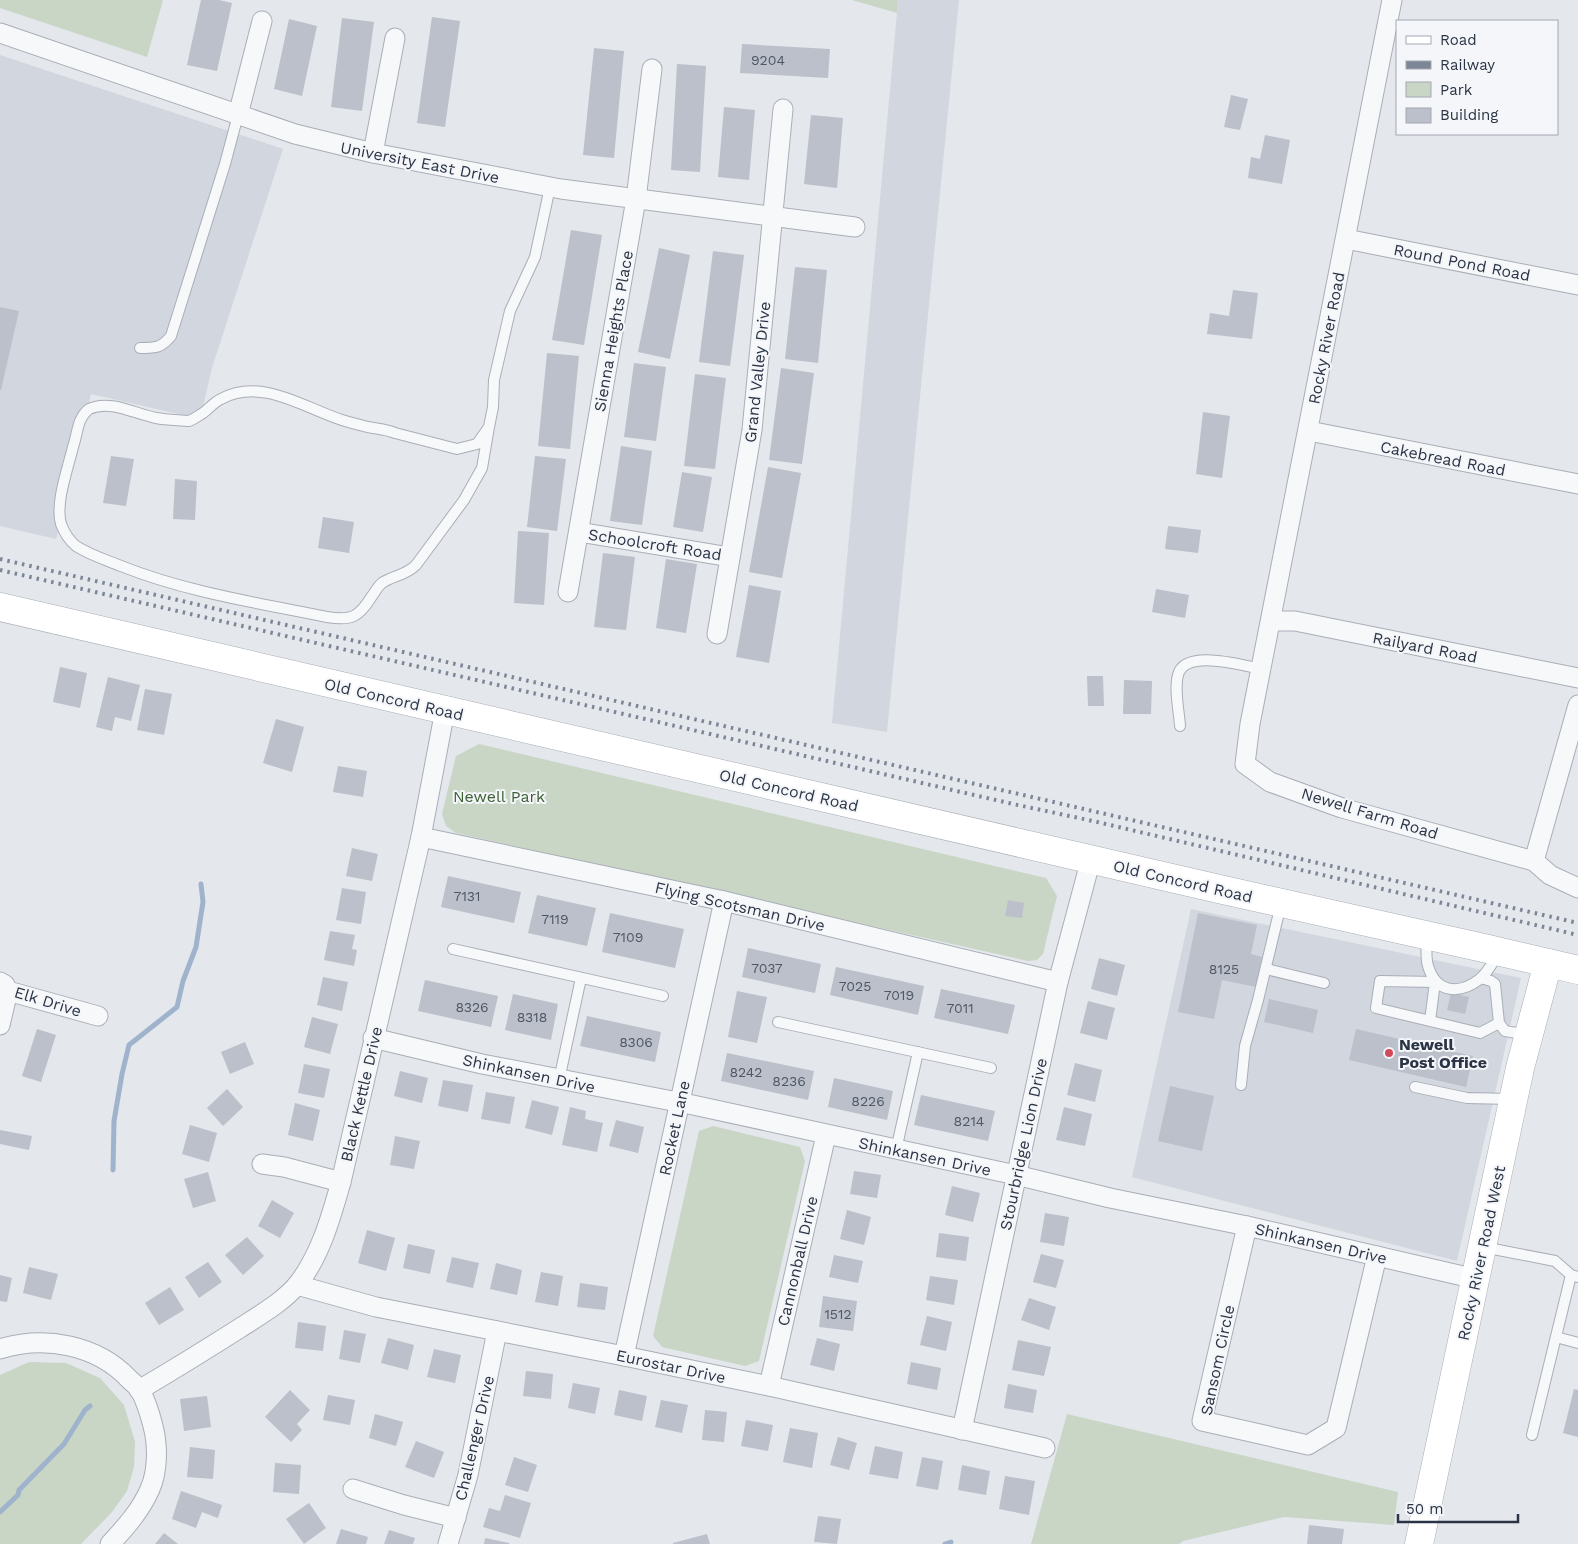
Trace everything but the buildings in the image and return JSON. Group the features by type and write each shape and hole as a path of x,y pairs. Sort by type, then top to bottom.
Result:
{"street":[{"name":"Rocky River Road","path":"1261,673 1392,0"},
{"path":"238,115 262,21"},
{"name":"University East Drive","path":"0,33 294,134 373,154 550,187 855,227"},
{"path":"373,154 395,38"},
{"name":"Sienna Heights Place","path":"568,592 636,199 652,69"},
{"name":"Grand Valley Drive","path":"717,634 752,430 783,109"},
{"name":"Round Pond Road","path":"1346,239 1578,285"},
{"name":"Cakebread Road","path":"1309,431 1578,484"},
{"name":"Schoolcroft Road","path":"579,532 730,557"},
{"name":"Old Concord Road","path":"0,608 1282,904 1578,970"},
{"name":"Railyard Road","path":"1271,621 1295,621 1578,678"},
{"name":"Newell Farm Road","path":"1261,673 1250,724 1245,764 1270,782 1342,808 1534,861 1550,875 1578,888"},
{"path":"1534,861 1578,706"},
{"name":"Black Kettle Drive","path":"139,1390 210,1348 273,1307 297,1285 307,1270 327,1230 341,1182 421,837 445,710"},
{"name":"Flying Scotsman Drive","path":"421,837 724,902 1058,982"},
{"name":"Stourbridge Lion Drive","path":"962,1430 1058,982 1091,859"},
{"name":"Rocket Lane","path":"624,1356 724,902"},
{"name":"Rocky River Road West","path":"1419,1544 1514,1099 1548,963"},
{"path":"0,1025 4,986"},
{"name":"Elk Drive","path":"4,986 98,1016"},
{"name":"Shinkansen Drive","path":"373,1038 482,1064 680,1103 1016,1175 1110,1198 1247,1226 1476,1279"},
{"name":"Cannonball Drive","path":"769,1386 826,1135"},
{"path":"262,1164 284,1167 341,1182"},
{"name":"Sansom Circle","path":"1247,1226 1202,1421 1308,1445 1336,1428 1376,1256"},
{"name":"Eurostar Drive","path":"297,1285 376,1307 769,1386 1045,1448"},
{"name":"Challenger Drive","path":"448,1544 468,1475 497,1331"},
{"path":"0,1349 26,1343 77,1346 104,1358 120,1369 139,1390 149,1412 156,1435 157,1460 150,1488 125,1528 110,1544"},
{"path":"353,1489 404,1505 456,1518"}],"lane":[{"path":"140,348 153,348 164,345 172,336 225,164 238,115"},
{"path":"489,426 477,444 457,449 395,433 385,428 369,427 341,420 281,395 269,392 231,394 220,399 190,421 156,418 132,410 106,406 96,407 88,410 80,420 64,484 60,506 61,523 66,535 75,545 91,554 142,574 318,616 340,619 348,618 363,610 380,584 409,572 464,500 482,468 493,408 494,380 510,311 535,257 550,187"},
{"path":"1180,726 1178,674 1182,667 1189,662 1212,660 1261,673"},
{"path":"1241,1086 1246,1046 1282,904"},
{"path":"1427,935 1427,965 1434,982 1430,1021"},
{"path":"453,949 663,996"},
{"path":"1499,1023 1480,1033 1376,1008 1380,981 1434,982 1445,988 1458,989 1468,986 1481,978 1501,952"},
{"path":"1266,969 1324,983"},
{"path":"559,1080 581,978"},
{"path":"1481,978 1495,984 1499,1023 1505,1031 1529,1035"},
{"path":"778,1022 991,1068"},
{"path":"896,1150 918,1052"},
{"path":"1415,1087 1467,1098 1514,1099"},
{"path":"1482,1247 1555,1261 1574,1276 1556,1337 1532,1435"},
{"path":"1556,1337 1578,1343"}],"shaded area":[{"path":"897,0 959,0 887,732 832,723"},
{"path":"0,55 283,149 212,368 200,419 91,394 56,539 0,526"},
{"path":"1191,909 1521,978 1457,1261 1132,1177"}],"green space":[{"path":"0,0 163,0 147,57 0,8"},
{"path":"852,0 897,0 897,13"},
{"name":"Newell Park","path":"479,744 1046,878 1057,896 1043,954 1037,960 1028,961 456,833 446,826 442,814 456,756"},
{"path":"713,1126 800,1147 805,1161 759,1361 745,1366 662,1347 653,1336 699,1131"},
{"path":"29,1362 66,1363 100,1378 124,1405 135,1442 134,1467 127,1491 112,1512 81,1544 0,1544 0,1375"},
{"path":"1067,1414 1398,1492 1394,1525 1284,1517 1183,1541 1179,1544 1031,1544"}],"waterway":[{"path":"113,1170 114,1121 129,1045 177,1007 183,981 196,947 203,902 201,884"},
{"path":"0,1512 64,1444 85,1410 90,1406"},
{"path":"945,1544 951,1542"}],"railway":[{"path":"0,559 1578,923"},
{"path":"0,570 1093,821 1578,935"}],"place":[{"name":"Newell Post Office","path":"1389,1053"}]}
